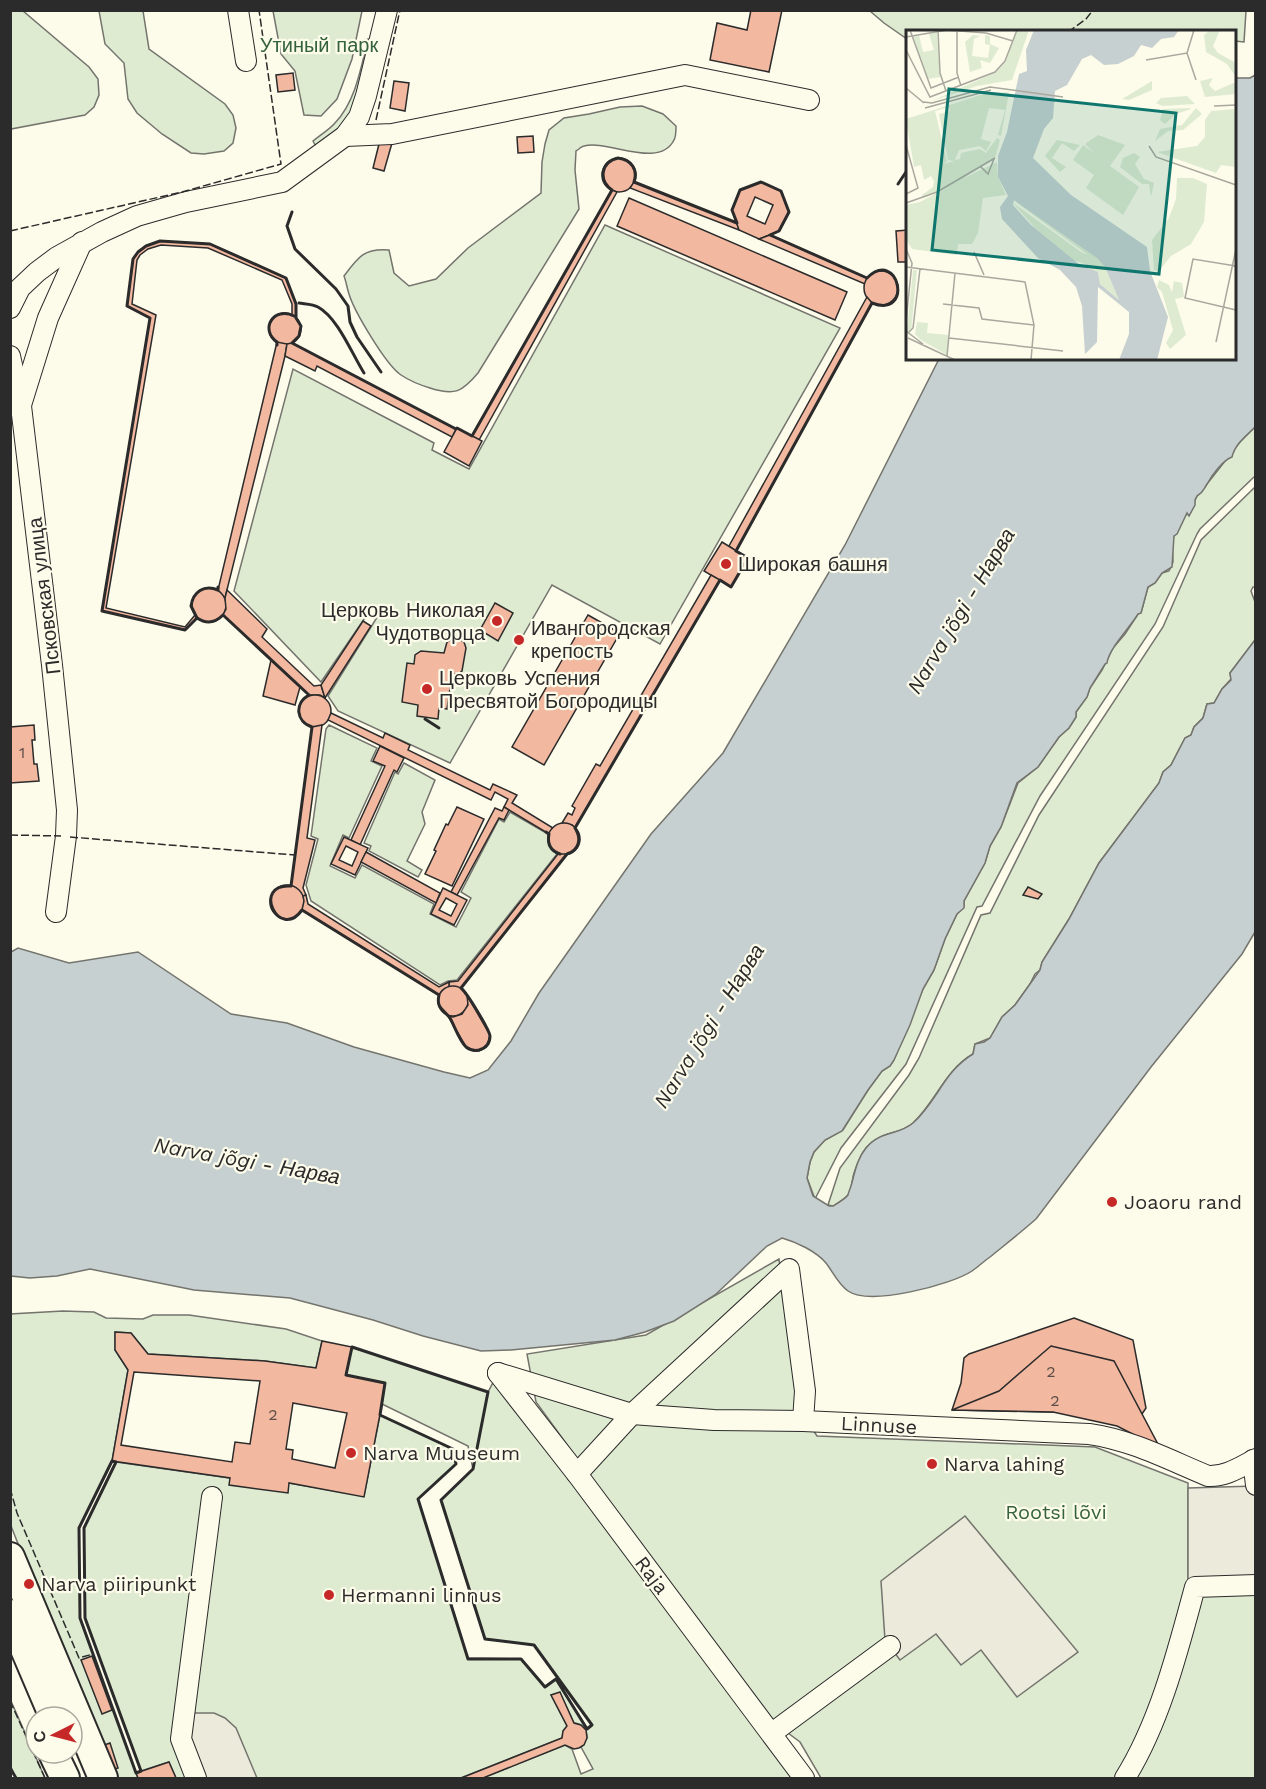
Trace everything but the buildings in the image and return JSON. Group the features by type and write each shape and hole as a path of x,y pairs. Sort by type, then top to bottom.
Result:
{"highway":[{"path":"10,1557 103,1779"},
{"path":"10,1614 49,1705"},
{"path":"10,1655 32,1705"},
{"path":"59,1765 65,1779"},
{"path":"76,1765 82,1779"}],"street":[{"path":"238,10 246,61"},
{"path":"10,308 20,288 37,272 82,242 137,216 204,197 282,182 345,136 359,117 366,96 387,10"},
{"path":"345,136 392,134 685,75 809,100"},
{"path":"21,406 48,318 82,242"},
{"name":"Псковская улица","path":"10,356 21,406 60,732 67,810 66,837 56,912"},
{"path":"578,1474 632,1414 789,1269 805,1391 803,1421"},
{"name":"Linnuse","path":"498,1373 632,1414 714,1420 803,1421 1089,1434 1148,1450 1208,1476 1223,1475 1254,1459"},
{"name":"Raja","path":"498,1373 578,1474 804,1779"},
{"path":"1254,1459 1256,1485"},
{"path":"196,1779 181,1739 212,1497"},
{"path":"1125,1779 1146,1737 1165,1690 1195,1587 1256,1585"},
{"path":"771,1733 890,1646"}],"green space":[{"path":"11,10 23,11 89,67 98,79 99,95 94,107 85,115 11,129"},
{"path":"99,11 143,11 149,49 225,104 233,115 236,128 233,143 224,151 191,153 162,134 137,113 128,99 124,63 105,44"},
{"name":"Утиный парк","path":"273,11 362,11 352,59 337,99 321,116 304,115 295,71 281,54"},
{"path":"870,11 1246,11 1244,42 1236,41 1236,30 906,30 906,38"},
{"path":"368,39 376,41 354,115 318,150 313,141 335,123 353,94"},
{"path":"642,106 663,114 676,126 674,140 667,149 657,153 632,152 594,145 583,146 576,151 575,170 579,209 478,373 462,388 452,392 415,383 401,375 387,361 371,337 349,294 344,276 358,259 367,252 389,250 394,273 409,286 436,279 468,248 541,193 542,162 549,130 564,118 620,107"},
{"path":"605,225 840,328 660,644 552,585 450,763 338,711 328,696 381,611 373,606 321,682 234,591 293,369 434,443 432,450 469,469"},
{"path":"1255,427 1255,476 1200,529 1155,624 1040,796 982,906 977,907 906,1064 841,1148 815,1199 807,1178 814,1152 825,1140 843,1130 868,1090 882,1071 894,1060 923,989 934,970 945,939 985,863 990,846 1001,827 1018,783 1038,767 1059,737 1069,728 1113,648 1141,613 1148,587 1155,583 1162,573 1169,571 1173,562 1174,536 1187,513 1189,515 1197,496 1240,442"},
{"path":"1255,487 1256,587 1253,587 1251,591 1255,602 1255,640 1230,673 1231,679 1214,703 1207,704 1203,718 1194,727 1191,735 1185,738 1171,765 1163,772 1159,783 1099,863 1069,919 1042,962 1040,970 1015,1005 1002,1017 990,1038 975,1044 973,1054 947,1078 913,1123 878,1138 866,1148 853,1175 848,1195 833,1206 828,1205 840,1168 919,1058 981,915 990,913 1039,815 1163,627 1201,540"},
{"path":"329,725 377,748 371,761 382,766 349,838 343,835 330,866 355,878 362,865 434,904 430,914 456,927 471,898 461,892 499,819 504,822 510,812 548,834 550,846 557,854 457,980 440,985 311,901 306,885 318,839 311,836 326,729"},
{"path":"404,763 435,780 422,812 425,824 407,861 422,870 418,877 369,851 371,846 364,843 395,772 398,774"},
{"name":"Rootsi lõvi","path":"779,1259 797,1405 817,1436 1095,1447 1188,1483 1188,1579 1255,1591 1255,1778 821,1778 800,1742 764,1715 536,1402 527,1354 646,1335"},
{"path":"94,1312 106,1318 143,1319 153,1315 189,1315 286,1329 322,1341 316,1368 265,1361 148,1354 131,1333 115,1332 115,1350 128,1370 112,1461 79,1528 80,1618 138,1778 111,1778 84,1705 82,1705 11,1526 10,1314"},
{"path":"352,1347 488,1392 498,1373 804,1778 482,1778 565,1745 572,1749 581,1774 593,1769 581,1747 587,1738 585,1730 574,1723 560,1693 551,1695 567,1726 562,1738 461,1778 176,1778 169,1762 141,1771 85,1618 84,1528 116,1462 230,1478 289,1483 364,1496 380,1415 453,1449 456,1464 418,1499 468,1658 521,1659 544,1687 556,1679 587,1728 592,1725 534,1645 485,1639 441,1500 473,1469 468,1446 382,1404 384,1383 346,1375"},
{"path":"11,1701 24,1730 24,1765 39,1765 45,1778 16,1778 11,1767"}],"shaded area":[{"path":"1255,1486 1255,1591 1202,1594 1188,1579 1188,1488"},
{"path":"965,1516 1078,1652 1017,1697 981,1650 961,1665 936,1634 900,1660 885,1640 881,1581"},
{"path":"192,1713 214,1713 225,1718 236,1728 257,1778 193,1778 185,1757"}],"water":[{"name":"Narva jõgi - Нарва","path":"1255,75 1255,427 1241,440 1232,457 1218,468 1197,496 1189,516 1187,513 1174,536 1172,567 1148,587 1141,613 1115,645 1069,728 1059,737 1038,767 1017,783 1001,827 964,901 964,908 957,914 945,939 934,970 923,989 894,1060 882,1071 868,1090 842,1131 825,1140 814,1152 807,1178 813,1196 829,1206 841,1201 848,1195 858,1161 866,1148 878,1138 913,1123 955,1069 973,1054 975,1044 990,1038 1002,1017 1015,1005 1040,970 1042,962 1069,919 1099,863 1159,783 1163,772 1171,765 1185,738 1191,735 1194,727 1203,718 1207,704 1214,703 1222,689 1231,680 1230,673 1255,640 1255,932 1242,954 1151,1067 1036,1219 972,1271 947,1282 891,1295 859,1295 848,1291 817,1255 782,1238 767,1246 715,1295 674,1321 615,1340 511,1350 481,1351 290,1298 194,1290 90,1269 57,1276 30,1278 11,1276 11,952 18,948 69,963 138,952 231,1014 287,1023 354,1047 470,1078 488,1070 511,1041 539,993 651,834 723,753 845,545 938,360 1236,360 1236,78 1250,78"}],"fence":[{"path":"10,231 182,192 281,164 259,10"},
{"path":"376,120 400,10"},
{"path":"1071,30 1086,19 1093,10"},
{"path":"10,835 61,836"},
{"path":"70,837 295,855"},
{"path":"10,1488 17,1513 79,1658 93,1654"},
{"path":"10,1701 45,1778"}],"wall":[{"path":"618,158 633,166 634,182 737,223 732,210 740,190 761,182 781,191 789,212 779,231 770,235 867,278 878,271 887,271 894,277 897,294 893,301 885,305 872,303 736,551 748,558 731,587 720,580 575,828 579,840 577,847 567,854 461,988 477,1011 490,1036 486,1047 474,1050 466,1047 461,1041 450,1018 439,1006 439,995 302,910 293,918 285,919 278,916 273,909 271,901 273,893 279,887 291,886 312,727 300,717 299,707 304,698 309,695 223,615 210,622 197,618 185,630 102,611 150,318 127,306 133,259 146,246 160,241 210,244 286,278 296,304 296,318 301,326 299,336 292,343 472,436 612,190 605,181 603,172 608,163 618,158"},
{"path":"898,184 906,172"},
{"path":"292,212 287,226 295,249 336,289 348,306 350,322 357,337 381,372"},
{"path":"299,303 316,306 332,319 364,373"},
{"path":"277,345 269,331 271,320 280,314 294,316"},
{"path":"197,618 191,606 194,597 200,590 208,588 218,590 218,587"},
{"path":"425,719 439,728"},
{"path":"546,832 549,834 550,847 560,854"},
{"path":"352,1347 488,1392 473,1469 441,1500 485,1639 534,1645 592,1725 587,1729 556,1679 545,1687 521,1659 468,1659 418,1499 456,1464 453,1449 380,1415 385,1383 346,1375 352,1347"},
{"path":"112,1461 116,1462 84,1528 85,1618 141,1771 136,1773 80,1618 79,1528 112,1461"},
{"path":"10,1768 16,1778"}],"place":[{"name":"Широкая башня","path":"726,564"},
{"name":"Церковь Николая Чудотворца","path":"497,621"},
{"name":"Ивангородская крепость","path":"519,640"},
{"name":"Церковь Успения Пресвятой Богородицы","path":"427,689"},
{"name":"Joaoru rand","path":"1112,1202"},
{"name":"Narva Muuseum","path":"351,1453"},
{"name":"Narva lahing","path":"932,1464"},
{"name":"Narva piiripunkt","path":"29,1584"},
{"name":"Hermanni linnus","path":"329,1595"}]}
